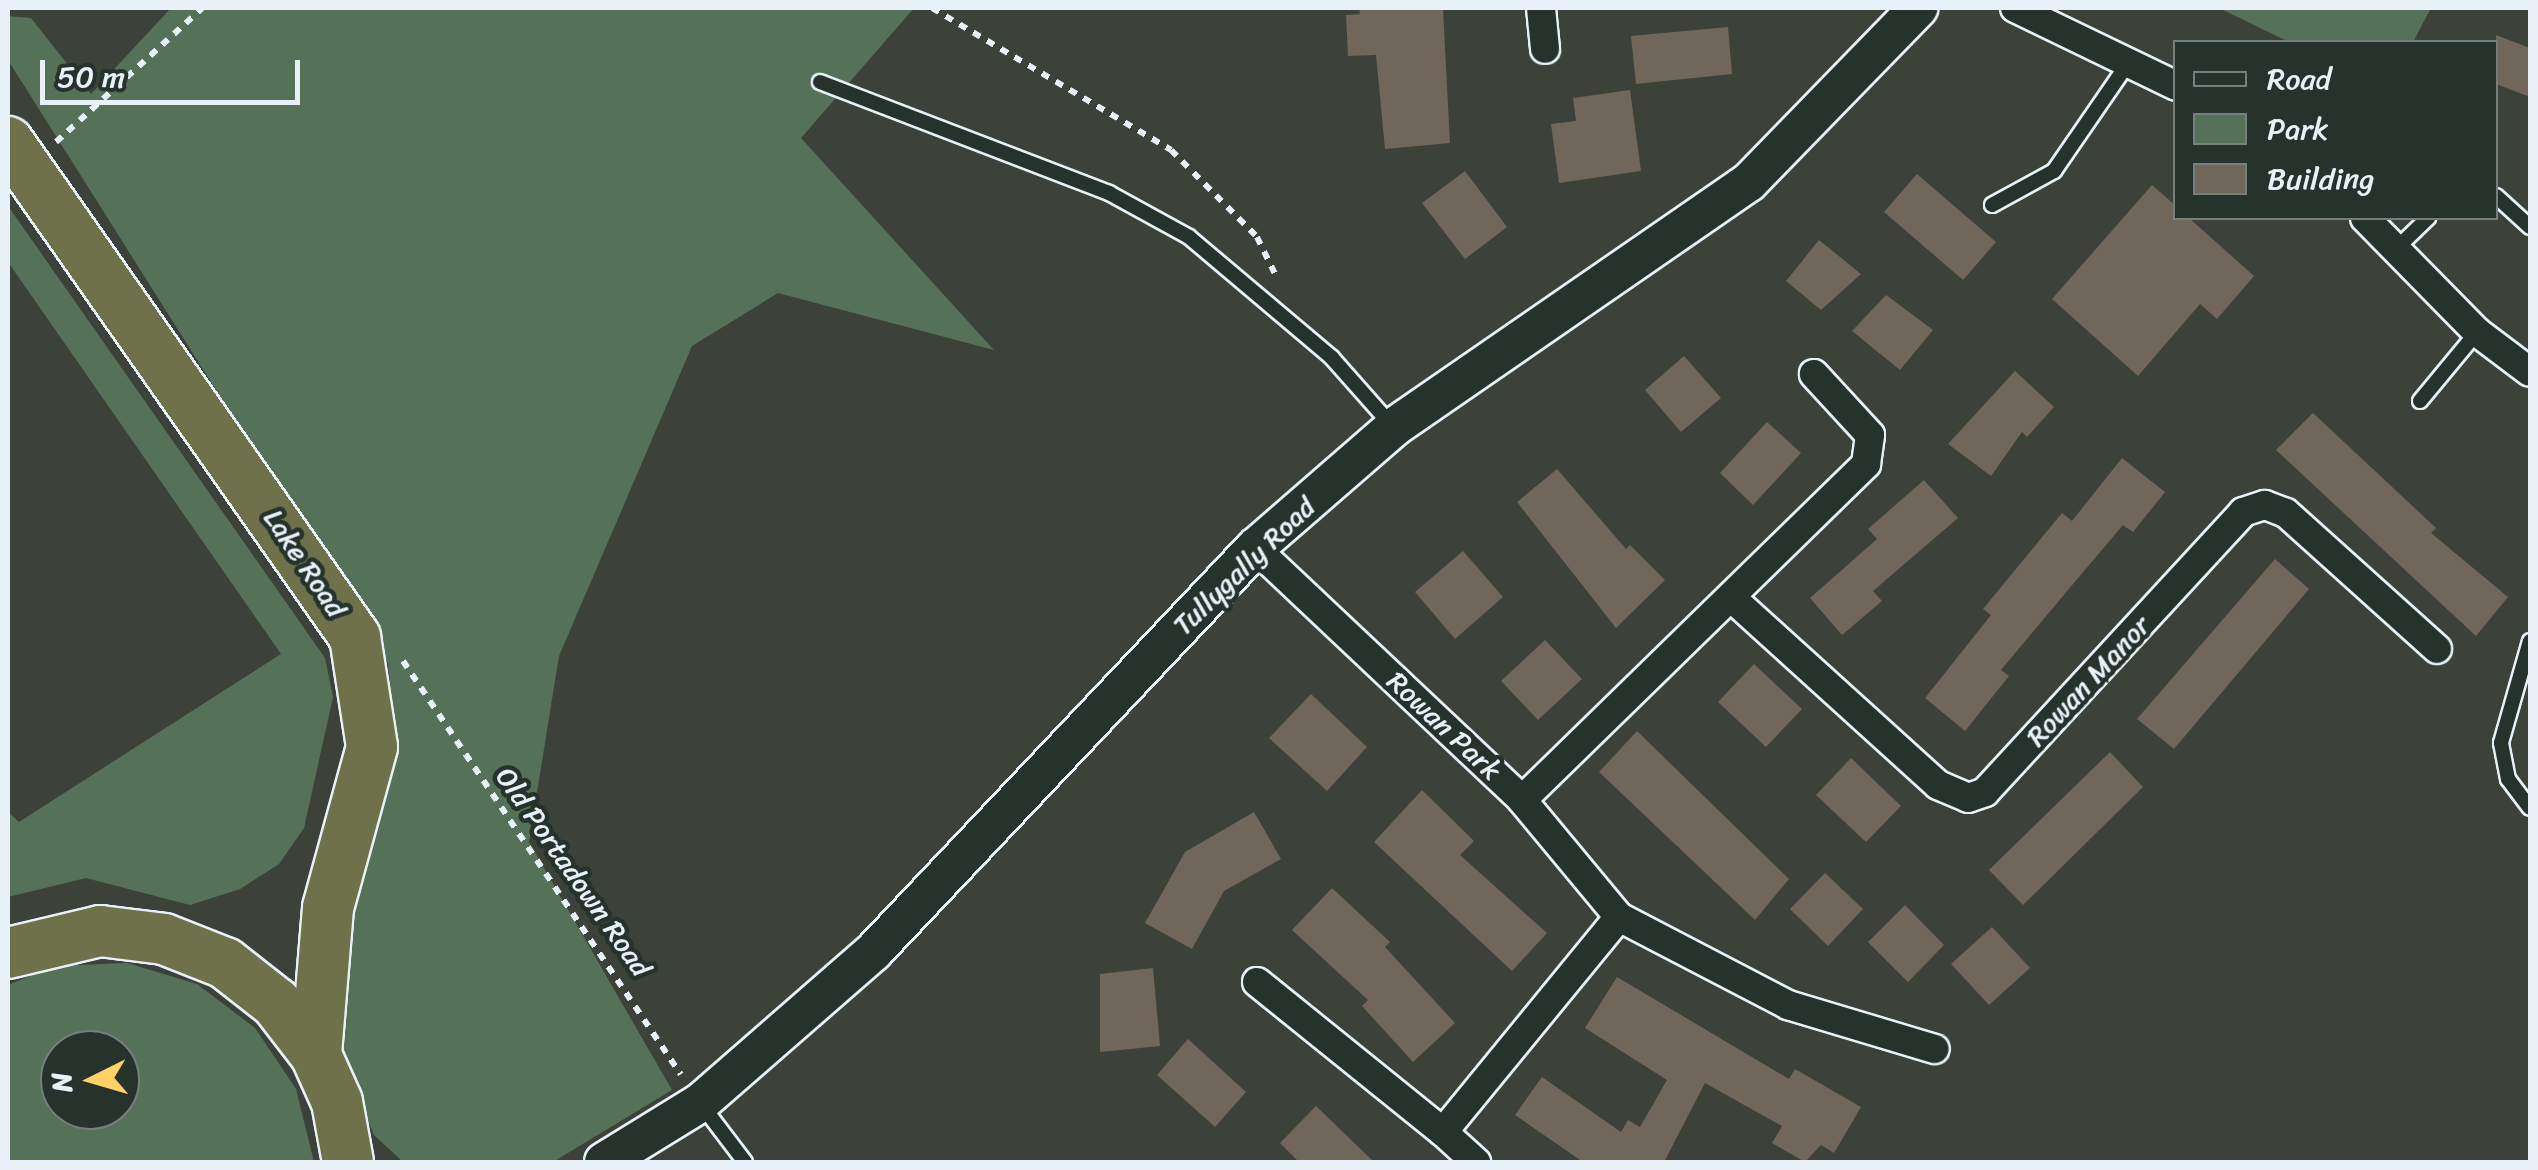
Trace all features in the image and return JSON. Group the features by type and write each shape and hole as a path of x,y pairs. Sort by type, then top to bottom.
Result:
{"highway":[{"name":"Lake Road","path":"16,155 355,637 372,747 328,908 316,1054"},
{"path":"8,953 100,931 164,939 225,963 276,1003 316,1054 354,1159"}],"street":[{"path":"1541,8 1545,49"},
{"name":"Tullygally Road","path":"604,1162 700,1104 874,952 1255,548 1394,427 1749,182 1918,8"},
{"path":"2016,8 2173,84"},
{"path":"2367,220 2398,247 2477,332 2530,372"},
{"path":"1522,800 1734,600 1874,448 1870,434 1814,374"},
{"name":"Rowan Manor","path":"1734,600 1938,785 1968,798 1985,792 2254,509 2286,513 2437,650"},
{"name":"Rowan Park","path":"1255,548 1522,800 1620,917 1688,960 1788,1005 1935,1049"},
{"path":"1443,1132 1620,917"},
{"path":"1257,982 1476,1162"}],"lane":[{"path":"1992,204 2054,172 2130,62"},
{"path":"820,82 1109,192 1189,237 1303,334 1394,427"},
{"path":"2498,198 2530,227"},
{"path":"2398,247 2426,220"},
{"path":"2420,400 2477,332"},
{"path":"2530,641 2501,743 2508,779 2530,808"},
{"path":"700,1104 744,1162"}],"path":[{"path":"16,155 202,8"},
{"path":"932,8 1171,150 1256,237 1303,334"},
{"name":"Old Portadown Road","path":"355,637 389,638 448,737 657,1037"}],"green space":[{"path":"171,8 914,8 801,138 994,350 778,293 692,346 559,656 529,842 672,1090 553,1162 403,1162 374,1135 333,1035 334,980 396,742 388,663 8,60 8,16 31,18 91,94"},
{"path":"2219,8 2431,8 2414,40 2285,40"},
{"path":"8,206 325,658 333,697 304,828 279,864 240,889 190,905 86,878 8,897 8,812 19,822 281,654 8,262"},
{"path":"127,963 197,984 255,1028 296,1089 314,1162 8,1162 8,985 54,966"}],"building":[{"path":"1359,8 1443,9 1450,143 1385,149 1376,55 1348,56 1346,15 1360,14"},
{"path":"1728,27 1732,74 1636,84 1631,36"},
{"path":"2496,35 2530,48 2530,97 2498,85"},
{"path":"1630,90 1641,171 1559,183 1551,124 1576,121 1573,98"},
{"path":"1465,171 1507,227 1465,259 1422,203"},
{"path":"1917,174 1996,242 1963,280 1884,212"},
{"path":"2152,185 2173,203 2173,220 2191,220 2254,276 2217,319 2200,304 2138,376 2052,299"},
{"path":"1819,240 1861,274 1821,310 1786,281"},
{"path":"1886,295 1933,330 1900,370 1852,331"},
{"path":"1684,356 1721,398 1681,432 1645,390"},
{"path":"2015,371 2054,407 2027,437 2022,432 1991,476 1948,444"},
{"path":"2313,413 2436,528 2431,533 2508,597 2476,636 2276,450"},
{"path":"1767,422 1801,453 1753,505 1720,473"},
{"path":"2122,458 2165,492 2133,532 2123,525 2001,670 2009,676 1965,731 1925,698 1991,615 1983,609 2062,513 2072,521"},
{"path":"1557,469 1626,549 1630,545 1665,580 1616,628 1517,502"},
{"path":"1924,480 1958,518 1873,591 1882,601 1842,635 1810,598 1877,539 1868,529"},
{"path":"1463,551 1503,597 1455,639 1415,592"},
{"path":"2275,559 2309,589 2174,749 2137,719"},
{"path":"1545,640 1582,679 1538,720 1501,681"},
{"path":"1754,664 1802,709 1766,747 1718,702"},
{"path":"1311,694 1367,747 1327,791 1269,738"},
{"path":"1637,731 1789,879 1755,920 1599,772"},
{"path":"2110,752 2143,787 2023,905 1989,870"},
{"path":"1851,758 1901,806 1866,842 1816,795"},
{"path":"1422,790 1474,841 1460,855 1547,933 1512,971 1374,842"},
{"path":"1254,812 1281,859 1224,891 1192,949 1145,923 1185,852"},
{"path":"1825,873 1863,909 1828,946 1790,909"},
{"path":"1332,888 1390,942 1385,947 1455,1023 1413,1062 1362,1006 1368,1000 1292,930"},
{"path":"1905,905 1944,945 1908,982 1868,942"},
{"path":"1992,927 2030,968 1989,1005 1951,964"},
{"path":"1153,968 1160,1046 1100,1052 1100,974"},
{"path":"1617,977 1789,1079 1795,1069 1861,1107 1834,1153 1821,1145 1805,1162 1772,1143 1782,1126 1705,1083 1664,1162 1583,1162 1515,1115 1542,1077 1621,1132 1628,1120 1640,1127 1667,1080 1585,1028"},
{"path":"1188,1039 1246,1092 1215,1127 1157,1075"},
{"path":"1316,1106 1374,1162 1299,1162 1280,1143"}]}
